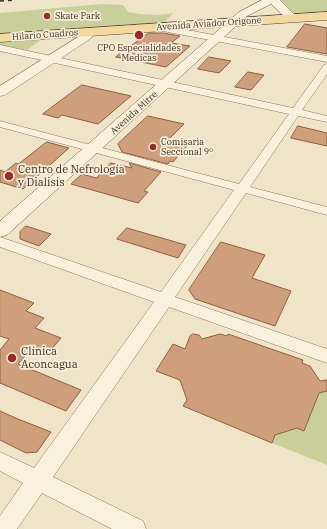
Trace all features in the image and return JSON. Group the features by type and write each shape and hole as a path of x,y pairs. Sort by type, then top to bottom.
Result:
{"main road":[{"path":"271,0 292,18"},
{"name":"Avenida Mitre","path":"0,231 166,85 235,22 251,10 271,0"},
{"name":"Avenida Aviador Origone","path":"91,32 327,16"},
{"name":"Hilario Cuadros","path":"0,38 91,32"}],"street":[{"path":"160,28 327,59"},
{"path":"0,92 86,37 91,32"},
{"path":"0,48 327,119"},
{"path":"4,529 166,300 327,67"},
{"path":"0,124 327,211"},
{"path":"0,242 327,356"},
{"path":"0,461 135,529"}],"green space":[{"path":"279,0 327,0 327,14 294,15"},
{"path":"102,4 123,5 128,12 139,14 156,15 173,13 165,22 169,24 0,37 0,13"},
{"path":"45,37 27,50 0,45 0,40"},
{"path":"327,390 327,465 272,443 275,435 297,428 304,431 319,393"}],"building":[{"path":"305,24 327,28 327,54 287,47"},
{"path":"149,33 163,33 180,36 171,43 190,46 166,67 116,57"},
{"path":"209,57 231,61 219,73 198,69"},
{"path":"248,72 264,75 251,90 235,87"},
{"path":"82,85 131,96 98,124 62,115 58,118 43,114"},
{"path":"148,116 184,124 167,141 187,146 173,162 170,161 168,164 122,152 118,144"},
{"path":"298,126 327,133 327,146 291,138"},
{"path":"47,142 69,148 23,189 0,182 0,170 5,172"},
{"path":"111,163 132,168 129,163 161,172 144,191 148,192 138,203 71,184 82,174 96,178"},
{"path":"26,226 51,234 39,246 20,239 20,232"},
{"path":"127,228 186,245 178,258 117,239"},
{"path":"221,242 265,255 252,278 291,291 275,326 195,299 189,290"},
{"name":"Clínica Aconcagua","path":"0,290 34,303 26,311 44,318 35,328 61,338 49,352 34,346 18,364 81,390 66,411 0,383 0,350 9,339 0,336"},
{"path":"193,334 199,335 202,339 220,334 227,336 228,334 303,360 302,363 310,366 320,381 327,380 327,391 319,393 304,431 297,428 275,435 272,443 183,406 187,400 180,380 156,371 173,344 185,349 190,336"},
{"path":"0,411 51,432 37,452 26,453 0,440"}],"railway":[{"path":"0,1 14,0"}],"place":[{"name":"Skate Park","path":"47,16"},
{"name":"CPO Especialidades Medicas","path":"139,35"},
{"name":"Comisarìa Seccional 9°","path":"153,147"},
{"name":"Centro de Nefrología y Dialisis","path":"9,176"},
{"name":"Clínica Aconcagua","path":"12,358"}]}
